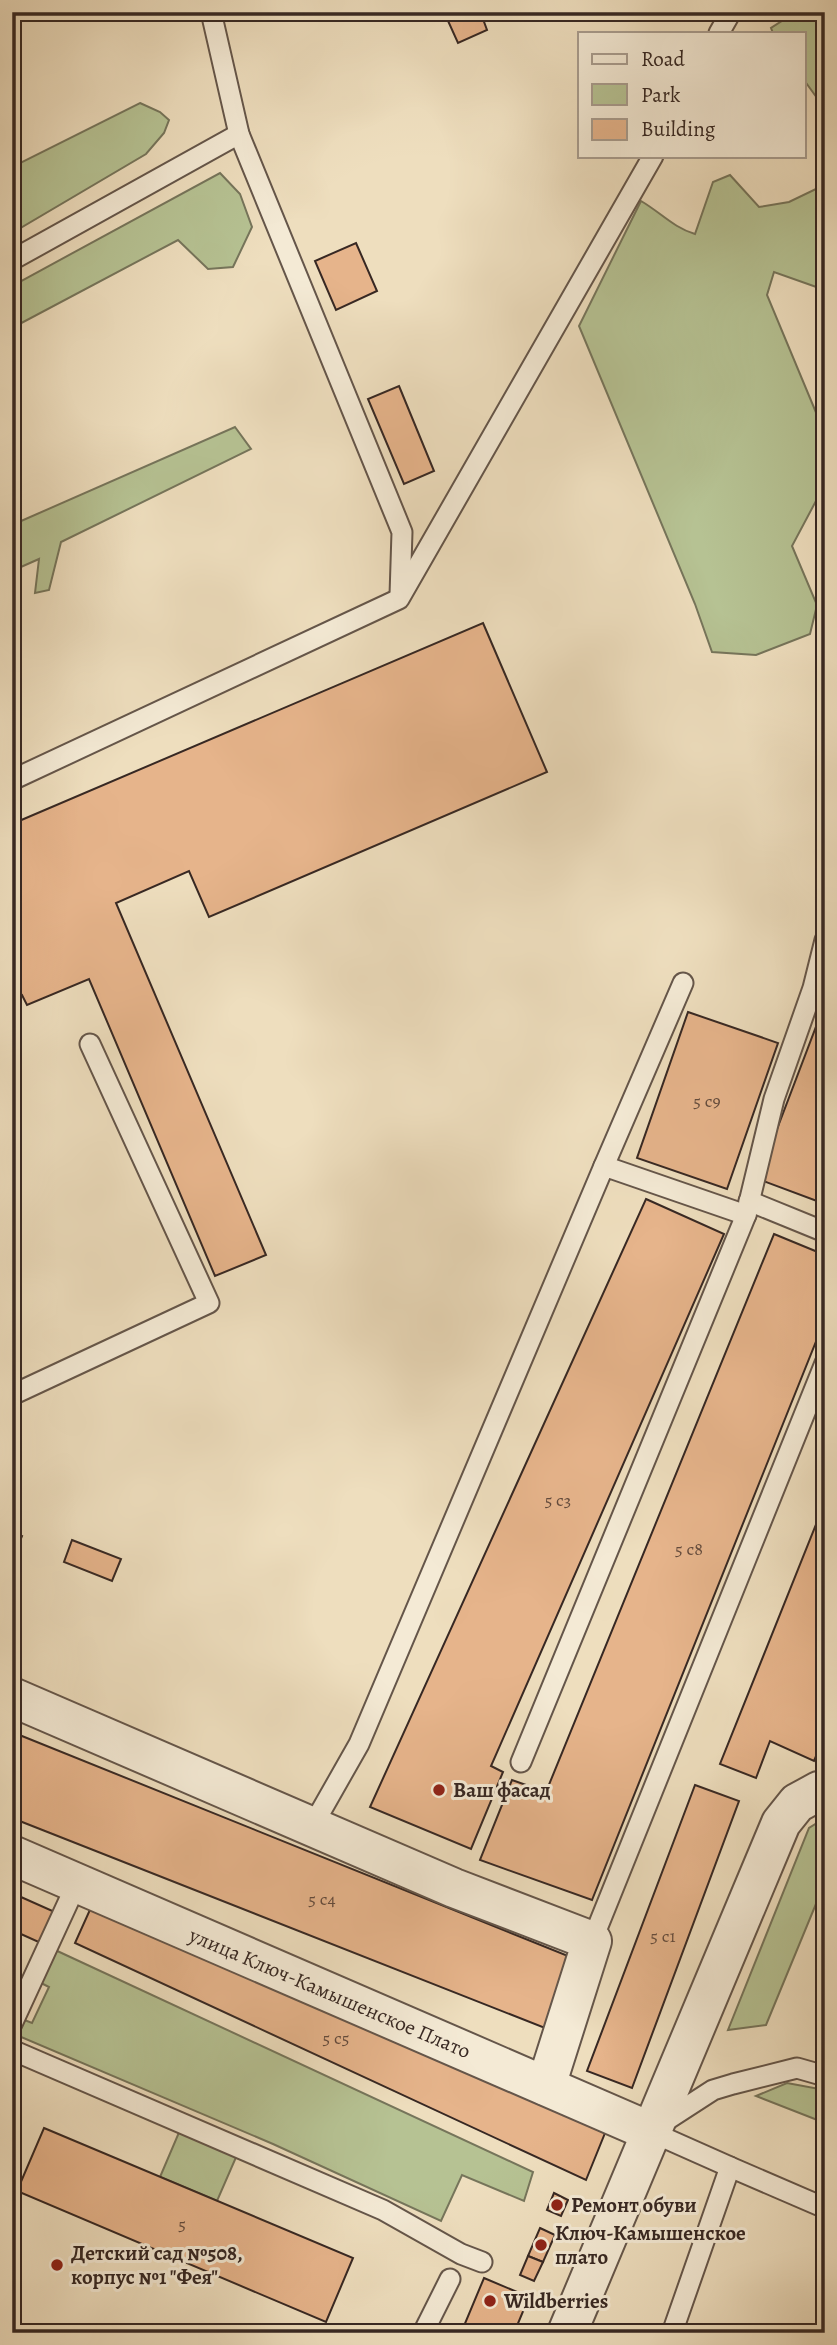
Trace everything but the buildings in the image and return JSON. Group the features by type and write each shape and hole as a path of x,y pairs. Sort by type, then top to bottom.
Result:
{"street":[{"path":"12,1696 454,1888 592,1941 546,2087"},
{"path":"566,2333 781,1823 797,1803 823,1786"},
{"name":"улица Ключ-Камышенское Плато","path":"12,1855 649,2131"}],"lane":[{"path":"211,12 239,134 402,532 400,599"},
{"path":"720,32 731,12"},
{"path":"12,260 239,134"},
{"path":"12,780 400,599 652,158"},
{"path":"521,1762 748,1208 774,1099 813,988 825,940"},
{"path":"313,1825 359,1744 683,983"},
{"path":"12,1395 209,1303 90,1044"},
{"path":"604,1166 825,1232"},
{"path":"592,1941 825,1363"},
{"path":"12,2024 77,1883"},
{"path":"12,2050 383,2210 461,2254 482,2262"},
{"path":"649,2131 713,2090 797,2068 825,2076"},
{"path":"649,2131 825,2208"},
{"path":"671,2333 730,2167"},
{"path":"423,2333 450,2279"}],"green space":[{"path":"796,12 825,12 825,109 806,83 806,32 773,32 771,28"},
{"path":"140,103 160,112 169,120 164,133 146,154 12,233 12,167"},
{"path":"220,173 240,194 252,227 233,267 208,269 178,240 12,328 12,286"},
{"path":"730,175 759,207 789,202 820,187 825,193 825,285 822,289 774,272 767,295 825,434 825,484 792,546 817,605 810,634 756,655 712,652 695,604 579,326 641,201 674,224 695,234 713,182"},
{"path":"235,427 251,449 61,542 49,590 35,593 39,559 12,571 12,525"},
{"path":"825,1818 825,1901 818,1899 766,2025 728,2030 809,1828"},
{"path":"53,1949 533,2172 524,2201 462,2175 441,2221 273,2144 14,2034 22,2019 32,2023 49,1987 39,1982"},
{"path":"787,2083 825,2090 825,2123 756,2096"},
{"path":"180,2130 237,2155 217,2201 160,2177"}],"place":[{"name":"Ваш фасад","path":"439,1790"},
{"name":"Ремонт обуви","path":"557,2205"},
{"name":"Ключ-Камышенское плато","path":"541,2245"},
{"name":"Детский сад №508, корпус №1 \"Фея\"","path":"57,2265"},
{"name":"Wildberries","path":"490,2301"}]}
